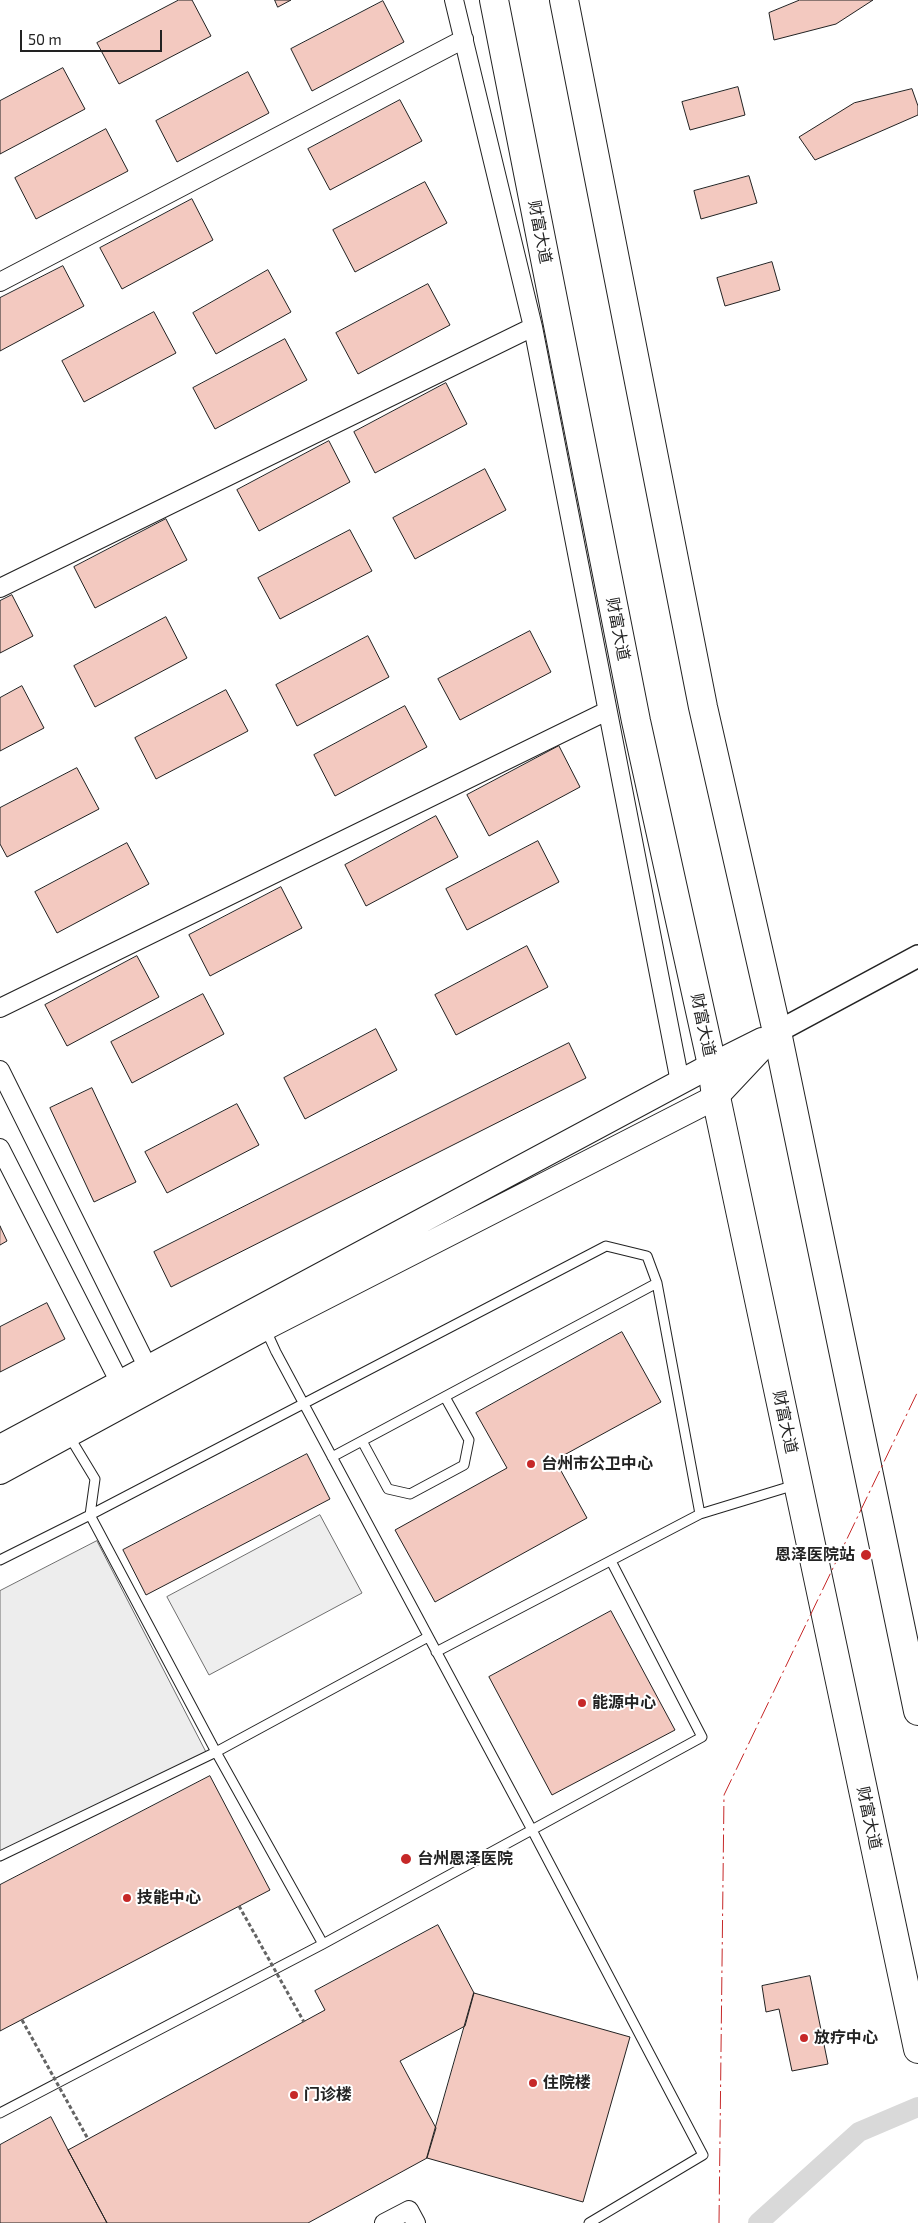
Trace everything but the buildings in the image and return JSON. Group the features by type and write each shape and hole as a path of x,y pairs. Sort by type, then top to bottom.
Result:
{"main road":[{"name":"财富大道","path":"494,0 636,722 712,1065 716,1097 918,2050"},
{"path":"564,0 703,708 777,1032 918,1711"},
{"path":"0,1447 63,1426 261,1319 680,1082 777,1032"},
{"path":"0,1472 120,1383 148,1368 261,1319 716,1097 777,1032"}],"street":[{"path":"454,0 533,327 680,1082"},
{"path":"0,282 464,40"},
{"path":"0,588 533,327"},
{"path":"0,1008 607,711"},
{"path":"777,1032 918,956"},
{"path":"0,1070 148,1368"},
{"path":"0,1148 120,1383"},
{"path":"384,2223 409,2210 416,2223"}],"lane":[{"path":"0,1560 606,1246 647,1256 657,1283 700,1514"},
{"path":"332,1457 657,1283"},
{"path":"261,1319 332,1457 532,1830 703,2155 589,2223"},
{"path":"362,1441 388,1489 410,1494 464,1465 469,1440 445,1397"},
{"path":"63,1426 95,1479 90,1515 216,1752 322,1944"},
{"path":"436,1652 700,1514 798,1484"},
{"path":"0,2112 322,1944 702,1737 611,1561"},
{"path":"0,1856 216,1752 428,1637"}],"path":[{"path":"239,1906 304,2022"},
{"path":"22,2020 88,2139"}],"shaded area":[{"path":"320,1515 362,1593 209,1675 167,1597"},
{"path":"97,1541 207,1754 0,1861 0,1591"}],"waterway":[{"path":"758,2223 859,2132 918,2107"}],"power":[{"path":"719,2223 724,1795 918,1391"}],"place":[{"name":"台州市公卫中心","path":"531,1464"},
{"name":"恩泽医院站","path":"866,1555"},
{"name":"能源中心","path":"582,1703"},
{"name":"台州恩泽医院","path":"406,1859"},
{"name":"技能中心","path":"127,1898"},
{"name":"放疗中心","path":"804,2038"},
{"name":"住院楼","path":"533,2083"},
{"name":"门诊楼","path":"294,2095"}]}
